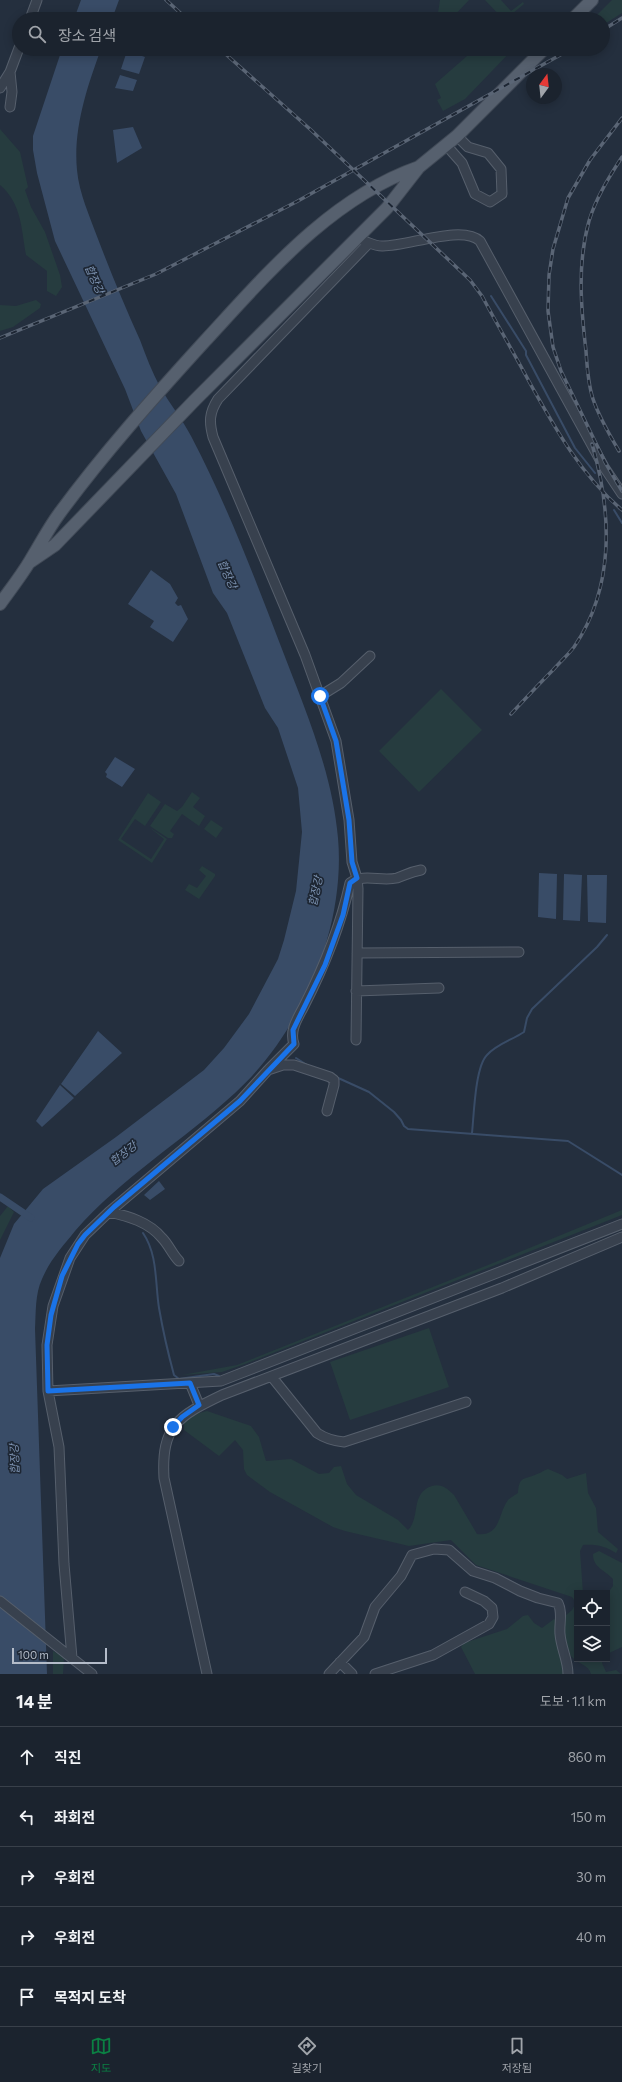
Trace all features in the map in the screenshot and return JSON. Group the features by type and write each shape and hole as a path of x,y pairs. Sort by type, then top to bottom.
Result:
{"main road":[{"path":"580,12 592,0"},
{"path":"30,562 55,545 194,400 387,208 419,167 457,136 537,56"},
{"path":"0,604 30,562 60,513 126,430 176,373 292,248 318,227 380,183 419,167"}],"street":[{"path":"33,12 38,0"},
{"path":"0,88 10,72 16,56"},
{"path":"10,72 12,92 10,107"},
{"path":"446,145 462,163 475,194 490,202 502,194 501,169 488,153 468,146 457,136"},
{"path":"357,238 369,243 383,246 461,235 471,235 480,241 604,466 622,494"},
{"path":"356,1040 357,878 352,862 349,820 338,748 305,655 214,437 210,418 211,410 218,400 369,243"},
{"path":"320,696 341,684 370,656"},
{"path":"72,1658 64,1564 59,1448 48,1391 47,1345 48,1326 56,1295 70,1258 78,1244 109,1212 240,1101 294,1044 293,1030 325,965 343,915 350,883 357,878 396,878 408,872 421,870"},
{"path":"357,952 519,952"},
{"path":"356,991 439,988"},
{"path":"268,1070 283,1065 294,1065 330,1077 334,1080 334,1085 327,1111"},
{"path":"109,1212 138,1220 153,1229 163,1238 170,1251 179,1261"},
{"path":"48,1391 221,1381 622,1224"},
{"path":"208,1674 164,1478 163,1459 165,1442 173,1427 182,1417 199,1405 222,1395 502,1288 622,1237"},
{"path":"272,1377 317,1433 326,1439 344,1442 466,1402"},
{"path":"190,1383 199,1405"},
{"path":"329,1674 364,1637 375,1607 401,1576 412,1555 444,1548 453,1552 473,1571 495,1578 520,1591 538,1598 558,1603 561,1614 560,1633 567,1659 568,1674"},
{"path":"374,1674 433,1654 489,1624 493,1617 492,1608 484,1601 465,1592"},
{"path":"0,1601 92,1674"},
{"path":"340,1662 352,1674"}],"green space":[{"path":"440,0 469,0 458,12 438,12"},
{"path":"485,0 501,0 511,11 523,2 524,4 514,12 496,12"},
{"path":"612,0 622,0 622,13 610,21 610,12 600,12"},
{"path":"467,56 506,56 465,99 443,111 437,100 441,98 435,84"},
{"path":"0,129 20,152 28,187 25,190 31,207 45,232 60,275 62,287 56,296 47,291 47,271 26,255 17,208 13,200 0,185"},
{"path":"36,300 41,304 40,308 13,327 0,331 0,305 16,306"},
{"path":"441,689 482,730 419,792 379,751"},
{"path":"192,792 200,798 193,807 205,816 199,826 182,814 170,831 174,834 172,838 168,838 150,826 165,804 177,811 182,807"},
{"path":"148,793 161,802 145,826 135,819 121,839 151,859 164,839 149,827 167,839 152,863 118,840"},
{"path":"211,820 223,828 216,838 204,829"},
{"path":"202,866 215,874 215,876 199,899 185,890 189,884 197,888 206,876 199,870"},
{"path":"8,1206 14,1212 0,1240 0,1216"},
{"path":"622,1210 622,1215 245,1364 222,1372 182,1375 237,1365"},
{"path":"429,1328 449,1387 350,1420 330,1362"},
{"path":"207,1411 251,1426 259,1437 266,1461 291,1459 319,1474 329,1473 334,1467 341,1466 347,1484 356,1495 398,1520 408,1530 412,1525 418,1500 421,1494 425,1489 435,1485 441,1486 452,1493 477,1534 485,1534 491,1532 495,1528 505,1505 508,1500 518,1493 520,1483 523,1479 548,1469 562,1475 567,1479 586,1473 588,1493 596,1508 598,1532 618,1549 616,1553 600,1546 583,1545 580,1551 583,1590 574,1590 574,1600 572,1597 476,1565 451,1540 409,1546 345,1531 333,1527 270,1492 247,1475 244,1469 243,1450 235,1440 219,1456 184,1430 184,1422 196,1414"},
{"path":"599,1551 622,1563 622,1647 610,1653 610,1590 613,1586 613,1579 597,1566 593,1554"},
{"path":"574,1606 574,1659 569,1653 564,1638 564,1617"},
{"path":"528,1615 534,1623 542,1628 554,1619 558,1622 556,1642 565,1674 475,1674 461,1647 464,1643 507,1629 523,1616"},
{"path":"53,1651 64,1657 63,1674 53,1674"},
{"path":"578,1662 602,1662 606,1672 616,1670 621,1674 591,1674 586,1667"}],"water":[{"path":"81,0 119,0 115,12 77,12"},
{"name":"합장강","path":"60,56 99,56 82,108 77,139 77,170 82,196 154,376 191,436 216,487 249,565 298,691 316,739 330,788 338,838 339,872 335,907 326,942 314,977 299,1010 259,1069 235,1093 133,1176 93,1212 75,1231 57,1254 42,1279 37,1297 35,1329 47,1674 0,1674 0,1258 14,1224 43,1189 116,1137 204,1070 224,1048 249,1014 278,959 284,940 296,891 302,832 298,788 278,728 265,708 227,613 213,593 176,494 141,431 125,389 55,241 37,173 33,150 33,136"},
{"path":"125,56 145,57 139,74 121,69"},
{"path":"120,75 137,80 133,91 115,88"},
{"path":"133,127 142,148 117,163 113,130"},
{"path":"151,570 170,584 178,598 175,603 178,606 181,605 188,619 173,642 150,627 154,621 128,604"},
{"path":"115,757 135,769 122,787 106,777 107,774 105,772"},
{"path":"539,873 557,874 556,919 538,917"},
{"path":"564,874 582,875 580,921 563,920"},
{"path":"587,875 607,875 606,923 588,922"},
{"path":"98,1031 122,1053 75,1096 61,1084"},
{"path":"60,1085 74,1098 42,1127 36,1121"},
{"path":"159,1181 165,1189 150,1200 144,1195"}],"waterway":[{"path":"491,296 526,351 526,355 575,448 595,473"},
{"path":"614,510 622,523"},
{"path":"472,1133 474,1104 478,1080 483,1061 487,1055 500,1045 524,1032 527,1018 532,1009 597,947 607,935"},
{"path":"296,1058 307,1065"},
{"path":"336,1077 369,1092 394,1112 408,1129 568,1141 622,1175"},
{"path":"0,1197 31,1218"},
{"path":"143,1233 148,1242 154,1260 159,1308 174,1375 179,1379 214,1374 219,1376"}],"railway":[{"path":"166,0 179,12"},
{"path":"610,26 622,18"},
{"path":"228,56 311,130 470,280 482,296 540,402 571,452 594,482 622,510"},
{"path":"0,338 156,274 296,202 558,56"},
{"path":"622,118 590,160 568,198 553,249 549,275 548,311 553,347 561,371 605,462 622,491"},
{"path":"619,451 598,412 590,387 583,319 581,270 585,237 592,212 599,196 622,157"},
{"path":"511,714 574,647 587,624 597,600 603,574 606,548 606,522 599,470 592,444"}],"route":[{"path":"173,1427 182,1417 199,1405 190,1383 48,1391 48,1326 62,1276 70,1258 85,1235 114,1207 240,1101 280,1057 294,1044 292,1037 296,1020 325,965 343,915 350,883 357,878 352,862 349,820 336,741 320,696"}]}
